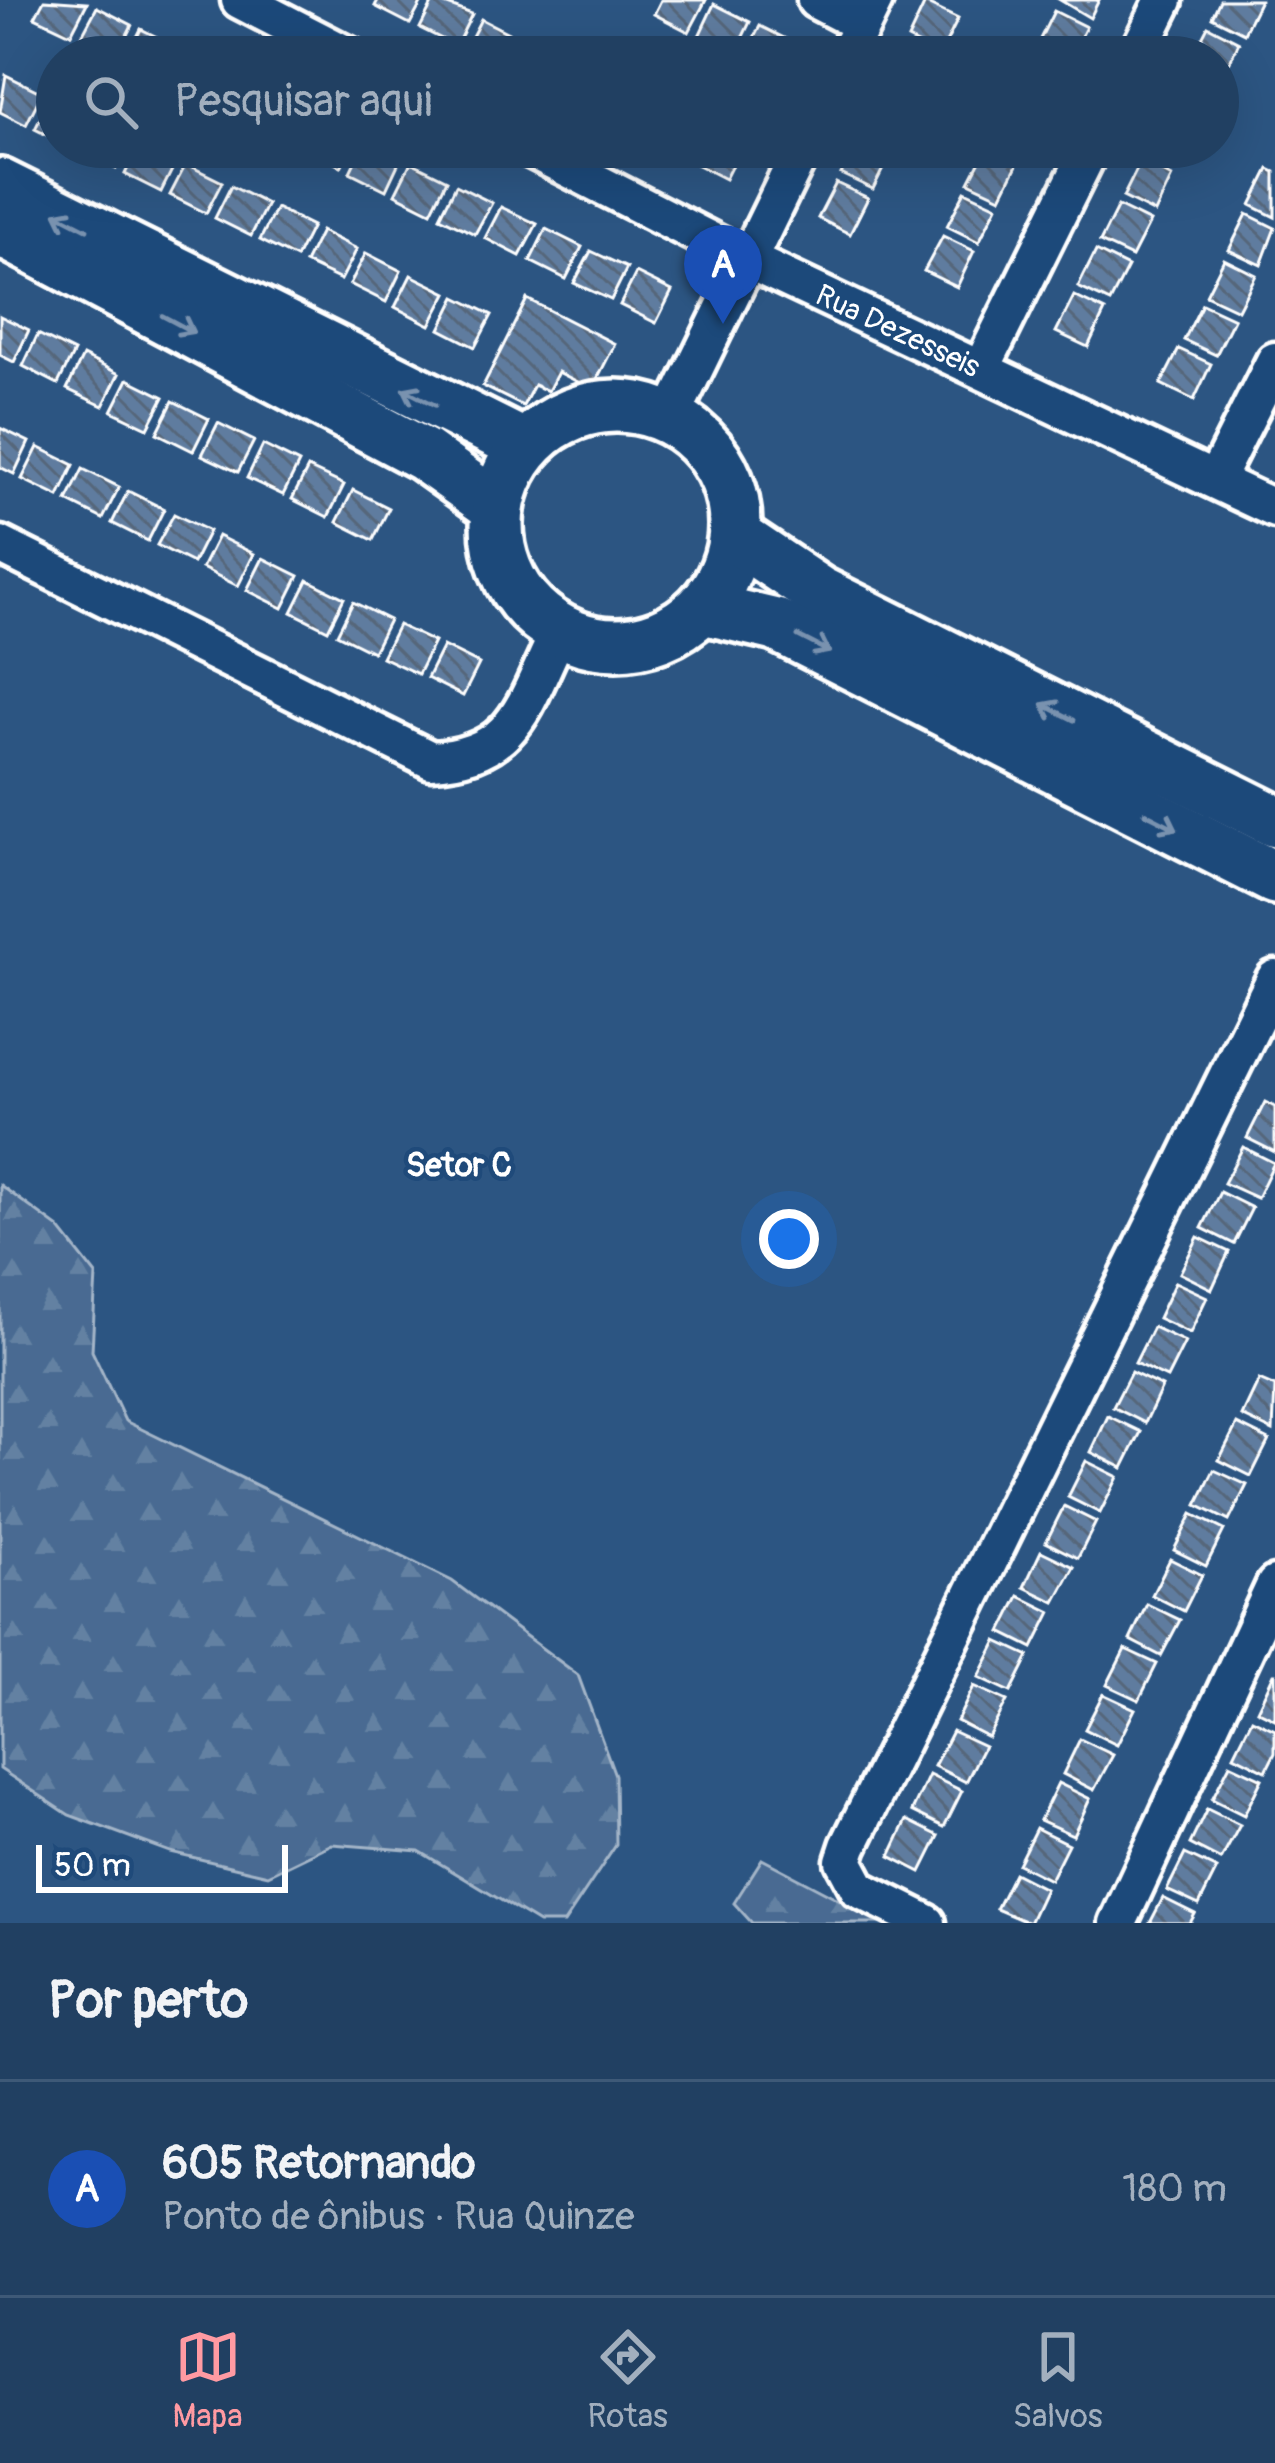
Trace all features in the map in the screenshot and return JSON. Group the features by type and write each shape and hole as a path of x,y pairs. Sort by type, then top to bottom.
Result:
{"street":[{"path":"240,0 311,36"},
{"path":"816,0 861,27"},
{"path":"1146,36 1164,0"},
{"name":"Rua Dezesseis","path":"568,168 748,260 1275,509"},
{"path":"671,417 792,168"},
{"path":"981,369 1081,168"},
{"path":"0,185 525,446"},
{"path":"0,230 424,455 497,507"},
{"path":"1215,480 1275,362"},
{"path":"634,405 671,417 700,437 721,465 734,497 736,537 726,575 703,608 672,629 634,644 596,644 560,631 533,612 512,586 499,555 497,507 504,481 525,446 557,420 594,406 634,405"},
{"path":"736,537 818,592 1275,821"},
{"path":"0,545 430,760 469,758 510,729 560,631"},
{"path":"703,608 776,625 1275,878"},
{"path":"927,1923 859,1888 844,1861 849,1846 1275,979"},
{"path":"1118,1923 1275,1586"}],"green space":[{"path":"0,1185 59,1228 96,1275 92,1351 125,1421 452,1581 578,1675 615,1775 616,1845 564,1923 539,1923 419,1851 332,1844 268,1875 170,1852 69,1815 0,1769"},
{"path":"762,1859 884,1923 752,1923 734,1903"}],"building":[{"path":"44,0 87,3 71,34 35,17"},
{"path":"378,0 423,0 410,24 375,6"},
{"path":"434,0 472,14 461,36 436,36 420,28"},
{"path":"661,0 706,0 689,32 654,14"},
{"path":"1060,0 1099,0 1090,18"},
{"path":"1220,0 1260,0 1244,33 1212,17"},
{"path":"925,3 958,19 950,36 909,36"},
{"path":"714,4 750,22 743,36 699,36"},
{"path":"97,7 132,25 126,36 82,36"},
{"path":"1054,11 1086,27 1082,36 1042,36"},
{"path":"481,19 514,36 472,36"},
{"path":"760,26 780,36 755,36"},
{"path":"1208,26 1227,36 1203,36"},
{"path":"6,75 36,90 36,105 26,125 0,112"},
{"path":"128,168 173,168 161,192 125,174"},
{"path":"184,168 222,182 206,213 170,195"},
{"path":"352,168 396,168 386,190 350,172"},
{"path":"408,168 423,168 447,180 431,212 395,194"},
{"path":"704,168 730,168 725,179"},
{"path":"844,168 884,168 873,189 841,174"},
{"path":"976,168 1016,168 1001,197 969,182"},
{"path":"1138,168 1155,168 1172,177 1155,213 1123,197"},
{"path":"1269,169 1275,172 1275,217 1251,205"},
{"path":"836,183 868,198 850,234 818,218"},
{"path":"456,185 492,203 475,234 440,217"},
{"path":"231,186 267,204 251,236 215,218"},
{"path":"965,191 997,206 979,242 947,226"},
{"path":"1118,206 1150,222 1132,257 1100,242"},
{"path":"501,207 537,224 520,256 485,238"},
{"path":"276,208 312,226 296,258 260,240"},
{"path":"1247,214 1275,228 1261,265 1229,250"},
{"path":"546,229 582,247 566,279 530,261"},
{"path":"321,231 357,249 341,280 305,263"},
{"path":"943,236 974,251 957,287 924,271"},
{"path":"591,251 627,268 611,300 574,283"},
{"path":"1096,251 1128,267 1110,302 1078,287"},
{"path":"366,253 401,271 386,302 350,284"},
{"path":"1224,259 1256,275 1238,310 1206,295"},
{"path":"636,273 672,291 656,323 620,305"},
{"path":"411,275 447,293 430,325 395,307"},
{"path":"1074,296 1105,311 1088,347 1056,332"},
{"path":"456,297 492,315 475,347 440,329"},
{"path":"527,299 615,344 592,389 558,372 548,391 534,385 523,406 483,386"},
{"path":"1202,304 1234,319 1216,355 1184,340"},
{"path":"0,316 29,330 14,362 0,355"},
{"path":"38,334 74,352 58,384 23,366"},
{"path":"1179,349 1211,364 1194,400 1161,384"},
{"path":"83,356 119,374 103,406 67,389"},
{"path":"128,379 164,397 148,428 112,411"},
{"path":"173,401 209,419 193,451 157,433"},
{"path":"218,423 254,441 238,472 202,455"},
{"path":"0,428 29,442 14,474 0,467"},
{"path":"263,445 299,463 283,495 247,478"},
{"path":"38,447 74,465 59,497 22,479"},
{"path":"308,468 344,485 328,517 292,499"},
{"path":"83,469 119,487 103,519 67,501"},
{"path":"353,490 389,508 373,540 337,522"},
{"path":"128,491 164,509 148,541 112,523"},
{"path":"174,514 209,531 193,563 157,545"},
{"path":"218,536 254,554 238,586 202,568"},
{"path":"263,558 299,576 283,608 247,590"},
{"path":"308,580 344,598 328,630 292,612"},
{"path":"353,602 389,620 373,652 337,634"},
{"path":"398,625 434,642 418,674 382,657"},
{"path":"443,646 479,664 463,696 427,678"},
{"path":"1265,1102 1275,1107 1275,1152 1247,1138"},
{"path":"1243,1147 1274,1163 1257,1198 1224,1183"},
{"path":"1220,1192 1252,1208 1234,1244 1202,1228"},
{"path":"1198,1237 1229,1252 1212,1289 1180,1273"},
{"path":"1175,1282 1207,1297 1190,1333 1158,1318"},
{"path":"1153,1327 1185,1342 1167,1378 1135,1363"},
{"path":"1131,1372 1162,1387 1145,1423 1113,1407"},
{"path":"1259,1380 1275,1387 1273,1431 1242,1416"},
{"path":"1108,1416 1141,1432 1123,1468 1091,1452"},
{"path":"1237,1424 1269,1440 1251,1476 1219,1460"},
{"path":"1086,1461 1118,1477 1100,1513 1068,1497"},
{"path":"1214,1470 1247,1485 1229,1521 1197,1505"},
{"path":"1064,1506 1096,1522 1078,1558 1046,1542"},
{"path":"1192,1514 1224,1530 1206,1566 1174,1550"},
{"path":"1041,1551 1074,1567 1055,1602 1024,1587"},
{"path":"1170,1559 1202,1575 1184,1611 1152,1595"},
{"path":"1019,1596 1051,1612 1033,1648 1001,1632"},
{"path":"1147,1604 1180,1620 1161,1656 1130,1640"},
{"path":"997,1641 1029,1656 1011,1692 979,1677"},
{"path":"1125,1649 1157,1664 1139,1700 1107,1685"},
{"path":"1275,1674 1275,1719 1257,1710"},
{"path":"974,1686 1007,1701 988,1737 957,1721"},
{"path":"1103,1694 1135,1709 1117,1745 1085,1729"},
{"path":"1252,1719 1275,1730 1275,1753 1266,1771 1234,1755"},
{"path":"952,1731 984,1746 966,1782 934,1766"},
{"path":"1080,1739 1113,1755 1094,1790 1063,1774"},
{"path":"1230,1764 1262,1779 1244,1815 1212,1799"},
{"path":"929,1775 962,1791 944,1827 912,1811"},
{"path":"1058,1783 1090,1799 1073,1835 1040,1820"},
{"path":"1207,1809 1240,1825 1221,1860 1190,1844"},
{"path":"907,1820 939,1836 921,1872 890,1856"},
{"path":"1036,1828 1068,1844 1050,1880 1018,1864"},
{"path":"1185,1854 1217,1869 1199,1905 1167,1890"},
{"path":"1014,1873 1045,1889 1029,1923 996,1909"},
{"path":"1163,1898 1195,1914 1190,1923 1150,1923"}],"place":[{"name":"605 Retornando","path":"723,324"}],"district":[{"name":"Setor C","path":"459,1164"}]}
